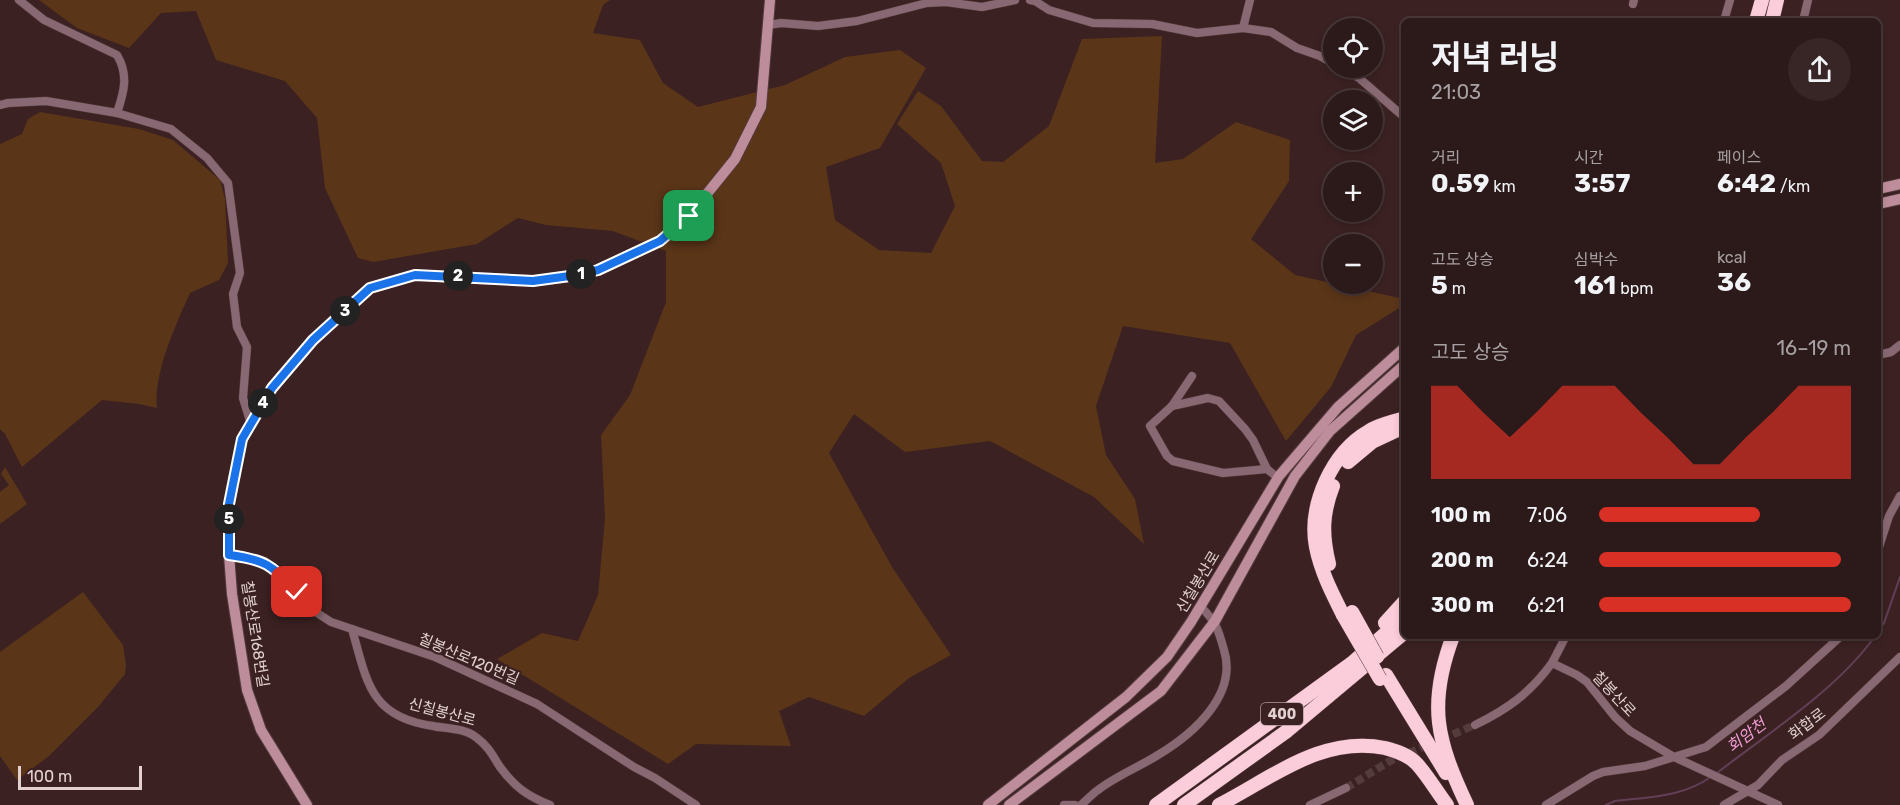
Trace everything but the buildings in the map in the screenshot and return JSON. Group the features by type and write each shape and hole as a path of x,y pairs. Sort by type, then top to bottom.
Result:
{"highway":[{"path":"1757,18 1762,0"},
{"path":"1773,18 1777,0"},
{"path":"1401,419 1369,430 1355,442 1330,473 1316,505 1316,545 1323,576 1443,779 1454,805"},
{"path":"1347,614 1329,561 1324,536 1324,515 1328,497 1342,469 1354,455 1372,442 1401,428"},
{"path":"1326,682 1401,605"},
{"name":"400","path":"1156,805 1352,663 1401,619"},
{"name":"400","path":"1184,805 1287,731 1401,636"},
{"path":"1447,805 1436,707 1438,689 1452,639"},
{"path":"1219,805 1324,750 1357,745 1372,746 1403,754 1443,779 1466,805"}],"street":[{"path":"19,0 44,20 117,55 125,77 125,89 117,113"},
{"name":"칠봉산로168번길","path":"308,805 261,730 247,690 232,594 229,555 229,504 242,439 272,388 306,348 370,288 415,275 533,281 577,275 598,270 660,241 689,216 735,159 761,107 770,0"},
{"path":"769,25 781,23 818,26 857,21 927,3 946,2 982,7 1015,0"},
{"path":"1030,0 1049,10 1093,23 1152,24 1197,33 1243,28 1271,32 1297,48 1323,58"},
{"path":"1243,28 1250,0"},
{"path":"1725,18 1730,0"},
{"path":"1804,18 1808,0"},
{"path":"1359,78 1401,114"},
{"path":"0,105 46,101 117,113 171,129 207,158 228,183 240,273 233,294 237,327 247,347 243,398 251,424"},
{"path":"1881,188 1900,184"},
{"path":"1881,203 1900,199"},
{"path":"1881,354 1891,352 1900,345"},
{"name":"신칠봉산로","path":"988,805 1126,697 1167,657 1201,607 1278,478 1338,407 1401,351"},
{"path":"1009,805 1161,691 1215,621 1294,476 1330,431 1401,368"},
{"path":"1192,376 1172,406 1150,426 1170,459 1223,473 1267,470"},
{"path":"1172,406 1208,398 1219,401 1253,440 1267,470 1278,478"},
{"path":"1881,541 1889,516 1900,496"},
{"name":"칠봉산로120번길","path":"229,555 252,558 273,567 311,609 331,622 435,657 537,704 696,805"},
{"path":"1081,805 1099,789 1186,735 1216,703 1224,688 1226,656 1215,621 1201,607"},
{"name":"신칠봉산로","path":"352,629 369,689 376,698 396,715 411,722 465,731 474,735 487,746 518,788 532,798 550,805"},
{"path":"1475,725 1503,711 1521,698 1552,663 1564,639"},
{"path":"1546,805 1603,772 1645,766 1706,747 1786,686 1838,639"},
{"name":"화합로","path":"1724,805 1743,790 1758,785 1782,760 1809,744 1900,657"},
{"name":"칠봉산로","path":"1552,663 1587,682 1630,731 1674,757 1778,805"},
{"path":"1310,805 1346,788"},
{"path":"1064,805 1075,805"}],"shaded area":[{"path":"39,0 610,0 603,5 593,33 640,40 663,83 698,107 785,85 845,57 900,50 926,68 880,148 826,167 835,220 879,250 931,253 955,206 941,163 897,124 918,91 941,106 982,161 1003,162 1049,126 1082,39 1162,36 1155,163 1183,159 1236,122 1290,140 1289,181 1251,239 1295,275 1323,281 1323,294 1381,294 1401,298 1401,307 1356,335 1331,387 1286,441 1230,343 1123,326 1096,406 1106,455 1135,499 1144,544 1094,497 990,441 905,452 854,414 829,453 892,567 951,655 909,678 864,716 809,697 779,711 791,746 696,744 668,764 497,659 542,633 578,641 598,595 605,518 601,435 630,395 666,302 666,251 613,231 546,225 518,218 477,244 373,262 358,258 325,188 317,118 285,81 216,60 196,11 161,13 129,48 77,28"},
{"path":"40,112 139,129 173,140 220,180 225,199 228,263 219,280 190,293 172,334 162,365 158,380 157,408 102,400 22,467 5,434 0,429 0,144 22,134 28,119"},
{"path":"5,467 27,504 0,524 0,492 9,485 1,474"},
{"path":"83,592 123,645 125,674 98,707 49,756 17,780 0,756 0,652"}],"waterway":[{"name":"회암천","path":"1881,628 1900,577"},
{"name":"회암천","path":"1717,773 1822,692 1842,674 1873,639"},
{"name":"회암천","path":"1606,805 1615,801 1678,792 1712,776"}],"tunnel":[{"path":"1346,788 1390,761 1475,725"}],"route":[{"path":"297,592 273,567 252,558 229,555 229,504 242,439 272,388 313,340 370,288 415,275 533,281 577,275 598,270 660,241 689,216"}]}
